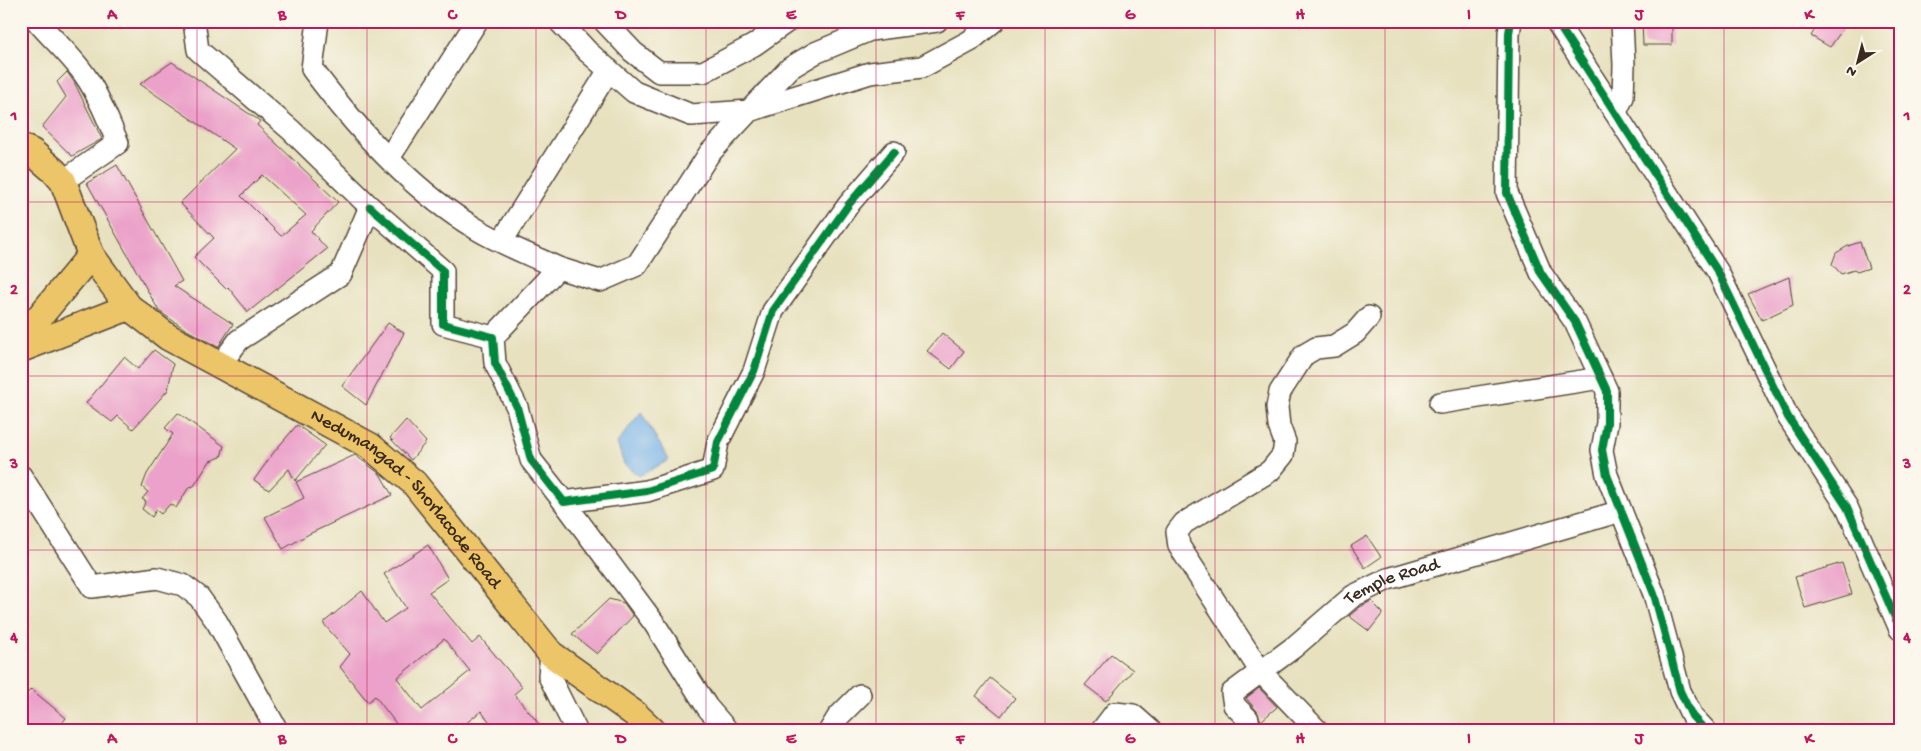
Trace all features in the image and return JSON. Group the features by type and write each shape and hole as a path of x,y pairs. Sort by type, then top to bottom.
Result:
{"main road":[{"path":"21,147 32,152 63,181"},
{"name":"Nedumangad - Shorlacode Road","path":"63,181 91,255 129,307 168,337 370,446 414,483 551,654 635,714 652,730"},
{"path":"21,339 91,255"},
{"path":"21,349 129,307"}],"street":[{"path":"37,21 86,77 118,143 63,181"},
{"path":"194,21 198,50 291,130 370,206 443,271 443,324 493,337"},
{"path":"318,21 312,69 341,109 422,192 476,229 558,268 600,281 637,265 709,154 790,68 815,53 870,30 936,21"},
{"path":"389,158 477,21"},
{"path":"559,21 588,52 634,92 691,115 749,110 870,73 922,67 970,41 994,21"},
{"path":"604,21 633,52 659,72 703,72 754,45 788,21"},
{"path":"1511,21 1509,34 1506,193 1540,273 1575,322 1607,392 1607,423 1602,450 1607,475 1654,594 1680,691 1692,716 1705,730"},
{"path":"1556,21 1718,272 1788,417 1847,507 1900,629"},
{"path":"1616,112 1623,97 1622,21"},
{"path":"502,241 609,70"},
{"path":"564,502 647,491 713,470 718,442 754,371 773,311 849,204 894,152"},
{"path":"220,365 239,340 341,274 370,206"},
{"path":"558,268 493,337 495,363 517,407 531,460 654,624 708,707 727,730"},
{"path":"1318,730 1261,672 1179,546 1177,532 1184,523 1270,471 1283,455 1285,442 1278,426 1277,407 1280,392 1304,355 1316,348 1334,346 1355,333 1370,317"},
{"path":"1440,403 1601,378"},
{"path":"21,476 92,587 157,578 183,585 199,597 217,622 277,730"},
{"name":"Temple Road","path":"1249,730 1248,720 1234,705 1232,693 1294,647 1353,596 1388,578 1621,511"},
{"path":"551,654 549,676 576,730"},
{"path":"830,730 838,718 860,695"},
{"path":"1102,730 1115,713 1133,715 1150,730"}],"water":[{"path":"641,412 669,460 639,476 624,464 617,443"}],"building":[{"path":"1642,21 1672,21 1672,45 1643,45"},
{"path":"1820,21 1831,21 1843,29 1830,47 1811,36"},
{"path":"172,62 260,121 257,125 338,202 311,231 327,249 248,312 228,287 226,289 194,257 214,238 180,203 235,149 140,84","holes":["262,175 306,215 281,236 241,196"]},
{"path":"67,72 74,82 102,139 72,156 42,127 66,97 57,82"},
{"path":"117,165 182,281 174,286 233,324 218,347 185,329 159,311 87,183"},
{"path":"1860,242 1869,268 1841,274 1832,264 1836,253"},
{"path":"1789,277 1793,305 1762,320 1748,294"},
{"path":"388,323 404,333 366,405 342,386"},
{"path":"942,333 964,351 951,369 927,351"},
{"path":"154,350 173,364 168,390 133,429 118,416 112,422 86,403 124,357 138,369"},
{"path":"178,413 224,446 221,457 210,461 194,486 189,487 176,508 170,504 161,514 156,510 152,517 142,509 146,501 142,499 148,492 142,487 147,474 173,434 165,428"},
{"path":"406,420 426,442 411,460 390,438"},
{"path":"297,425 325,445 295,481 289,469 269,490 254,480"},
{"path":"355,455 380,474 392,495 309,534 283,549 265,517 304,498 296,482"},
{"path":"1367,536 1381,557 1365,568 1351,546"},
{"path":"428,545 448,579 429,592 472,644 480,637 522,687 514,694 544,730 496,730 481,711 458,730 401,730 375,696 368,702 340,667 350,654 323,623 362,591 384,623 406,608 384,574","holes":["444,639 470,671 422,710 397,678"]},
{"path":"1842,563 1852,594 1805,608 1795,577"},
{"path":"609,599 624,603 633,616 597,654 572,634"},
{"path":"1371,601 1383,613 1369,631 1349,616"},
{"path":"1111,654 1133,670 1106,701 1085,685"},
{"path":"990,678 1015,698 1001,716 976,696"},
{"path":"1259,688 1277,707 1261,721 1257,711 1246,698"},
{"path":"31,689 66,718 57,730 21,730 21,701"}],"cycle path":[{"path":"1511,21 1509,33 1507,193 1541,273 1575,322 1607,391 1607,423 1602,450 1607,475 1654,594 1680,691 1692,716 1705,730"},
{"path":"1556,21 1718,272 1788,417 1847,507 1900,629"},
{"path":"370,207 443,271 443,324 493,337 495,363 517,407 531,460 564,502 647,491 713,470 718,442 754,371 773,311 849,204 894,152"}]}
